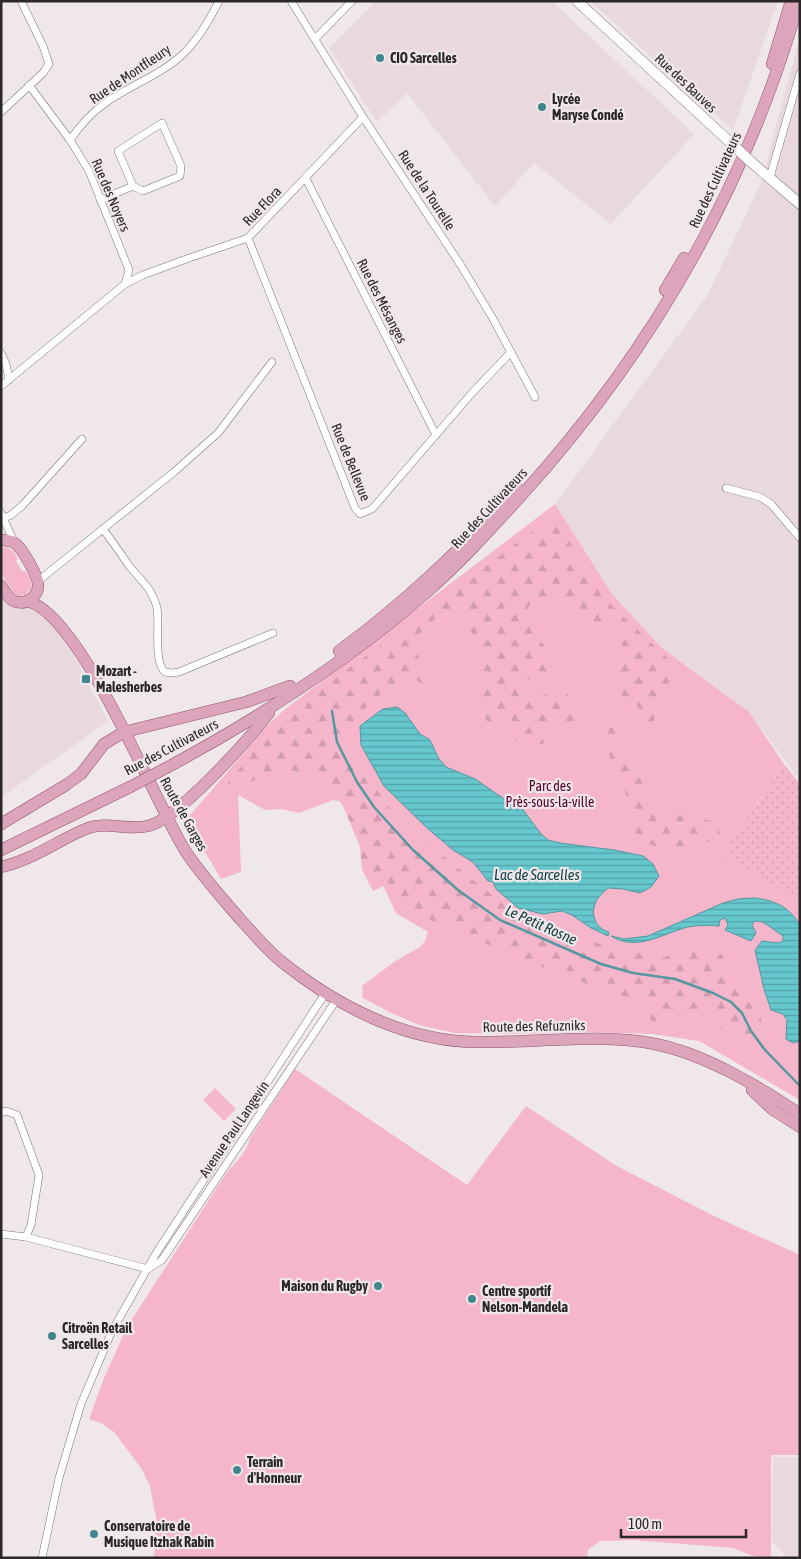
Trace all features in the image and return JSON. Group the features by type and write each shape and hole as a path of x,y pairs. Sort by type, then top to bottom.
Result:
{"main road":[{"name":"Rue des Cultivateurs","path":"165,764 290,686 371,627 470,537 539,466 605,382 654,308 692,245 722,186 761,94 791,1"},
{"name":"Rue des Cultivateurs","path":"1,849 227,734 276,704 384,628 456,566 569,441 610,388 673,292 730,189 770,91 799,1"},
{"path":"1,539 14,543"},
{"name":"Route de Garges","path":"14,543 39,581 51,615"},
{"path":"27,601 35,595 39,581"},
{"path":"1,586 5,596"},
{"name":"Route de Garges","path":"5,596 18,602 27,601 38,604 51,615 88,666 187,854 261,942 285,965 332,996"},
{"path":"1,824 66,785 85,770 104,744 124,732 246,702 290,686"},
{"path":"1,867 34,856 89,828 103,825 150,826 166,817 184,803 219,768 276,704"},
{"name":"Route des Refuzniks","path":"332,996 364,1014 395,1027 441,1039 477,1042 580,1040 641,1042 663,1046 713,1064 800,1114"},
{"name":"Route des Refuzniks","path":"739,1079 772,1109 800,1126"}],"street":[{"path":"1,112 43,73 49,64 43,46 21,1"},
{"name":"Rue de Montfleury","path":"70,140 78,128 103,104 180,56 196,40 212,16 218,1"},
{"name":"Rue de la Tourelle","path":"291,1 363,118 460,264 535,397"},
{"path":"315,39 352,1"},
{"name":"Rue des Bauves","path":"578,1 750,161 800,204"},
{"path":"770,177 800,73"},
{"name":"Rue des Noyers","path":"29,85 70,140 89,171 129,270 125,284"},
{"name":"Rue Flora","path":"125,284 143,275 248,238 363,118"},
{"path":"100,200 132,186 143,191 180,176 181,166 162,123 118,151 132,186"},
{"name":"Rue des Mésanges","path":"306,179 436,435"},
{"name":"Rue de Bellevue","path":"248,238 355,508 360,514 372,509 472,393 511,352"},
{"path":"1,386 125,284"},
{"path":"1,353 6,364 9,380"},
{"path":"39,581 174,472 218,432 272,362"},
{"path":"3,517 11,515 22,506 82,439"},
{"path":"726,488 760,497 771,504 800,538"},
{"path":"1,539 3,517"},
{"path":"3,517 14,543"},
{"path":"103,529 150,590 154,599 158,619 159,664 165,672 179,672 273,633"},
{"name":"Avenue Paul Langevin","path":"148,1269 162,1260 332,996"},
{"name":"Avenue Paul Langevin","path":"42,1558 59,1478 83,1399 112,1331 155,1254 332,996"},
{"path":"1,1112 6,1111 17,1116 39,1175 31,1225 26,1237"},
{"path":"1,1234 26,1237 148,1269"}],"shaded area":[{"name":"Lycée Maryse Condé","path":"376,1 552,1 694,134 611,224 534,163 495,206 407,93 377,122 329,48"},
{"path":"590,1 778,1 733,130 694,96"},
{"path":"800,36 800,781 749,712 662,648 612,594 555,504 707,296 761,183"},
{"path":"1,559 23,579 55,620 108,721 1,797"},
{"path":"773,1457 800,1457 800,1558 788,1558 772,1542"}],"green space":[{"name":"Parc des Près-sous-la-ville","path":"555,504 612,594 662,648 749,712 784,764 751,813 733,834 777,885 800,899 800,1100 699,1041 652,1034 591,1032 455,1033 419,1025 389,1012 363,998 362,986 394,962 420,947 425,941 428,932 396,913 344,802 333,800 299,813 281,809 265,810 238,795 241,872 221,879 186,820 268,725 284,710"},
{"path":"553,516 608,602 677,667 676,672 665,687 654,720 646,727 639,718 638,707 635,703 625,699 620,691 621,644 617,629 608,623 579,624 568,599 557,592 531,602 527,613 527,622 548,651 552,659 553,670 522,681 517,690 522,700 526,701 547,694 567,694 573,699 577,723 574,726 568,729 557,714 550,717 552,732 549,741 530,747 520,745 514,739 511,731 512,722 510,720 492,727 480,710 478,703 480,662 478,649 469,628 457,610 438,616 414,639 416,652 429,672 429,686 404,677 368,704 345,743 354,764 385,800 398,820 502,903 606,947 664,957 686,952 713,950 722,955 741,992 756,1003 761,1018 761,1032 731,1038 705,1011 695,1010 668,1021 655,1023 649,1018 648,1004 563,975 424,917 412,917 384,886 373,891 362,870 360,847 343,806 327,786 315,775 290,770 267,774 245,785 220,793 270,730 288,714"},
{"path":"6,547 13,551 22,571 25,571 30,578 32,587 25,595 18,596 15,594 1,573 1,548"},
{"path":"609,728 614,728 623,750 630,759 651,800 660,808 673,813 711,821 719,827 720,835 716,839 688,848 655,846 645,843 637,837 623,783 609,756 607,742"},
{"path":"784,764 800,784 800,899 727,858 733,834 751,813"},
{"name":"Centre sportif Nelson-Mandela","path":"295,1069 467,1185 526,1106 615,1165 712,1215 800,1255 800,1455 771,1455 771,1558 758,1558 733,1548 633,1540 600,1541 588,1550 587,1558 154,1558 156,1518 150,1486 141,1468 114,1432 101,1423 89,1419 104,1378 127,1327 225,1175 243,1153 250,1138"},
{"path":"215,1088 236,1109 224,1121 203,1100"}],"water":[{"name":"Lac de Sarcelles","path":"397,707 405,713 420,734 430,740 439,759 446,767 475,779 510,803 521,807 541,834 548,840 643,856 653,864 659,876 651,887 640,893 608,888 600,896 594,907 594,918 599,927 609,932 608,936 562,911 543,914 518,908 496,889 493,882 488,881 473,862 453,850 426,827 384,786 361,745 360,726 383,709"},
{"path":"753,898 768,900 780,905 791,913 800,925 800,1041 793,1043 786,1039 787,1020 783,1014 771,1010 764,989 755,950 762,941 778,943 783,941 783,936 763,922 755,921 752,925 756,933 751,941 725,930 728,925 725,918 720,920 719,926 688,927 640,942 630,942 611,936 624,939 648,936 723,903"}],"waterway":[{"name":"Le Petit Rosne","path":"332,711 337,742 357,782 374,807 413,850 458,890 500,920 601,964 633,973 675,979 731,1002 742,1013 751,1031 765,1050 800,1086"}],"place":[{"name":"CIO Sarcelles","path":"380,58"},
{"name":"Lycée Maryse Condé","path":"542,107"},
{"name":"Mozart - Malesherbes","path":"86,679"},
{"name":"Maison du Rugby","path":"378,1286"},
{"name":"Centre sportif Nelson-Mandela","path":"472,1299"},
{"name":"Citroën Retail Sarcelles","path":"52,1336"},
{"name":"Terrain d'Honneur","path":"237,1470"},
{"name":"Conservatoire de Musique Itzhak Rabin","path":"94,1534"}]}
